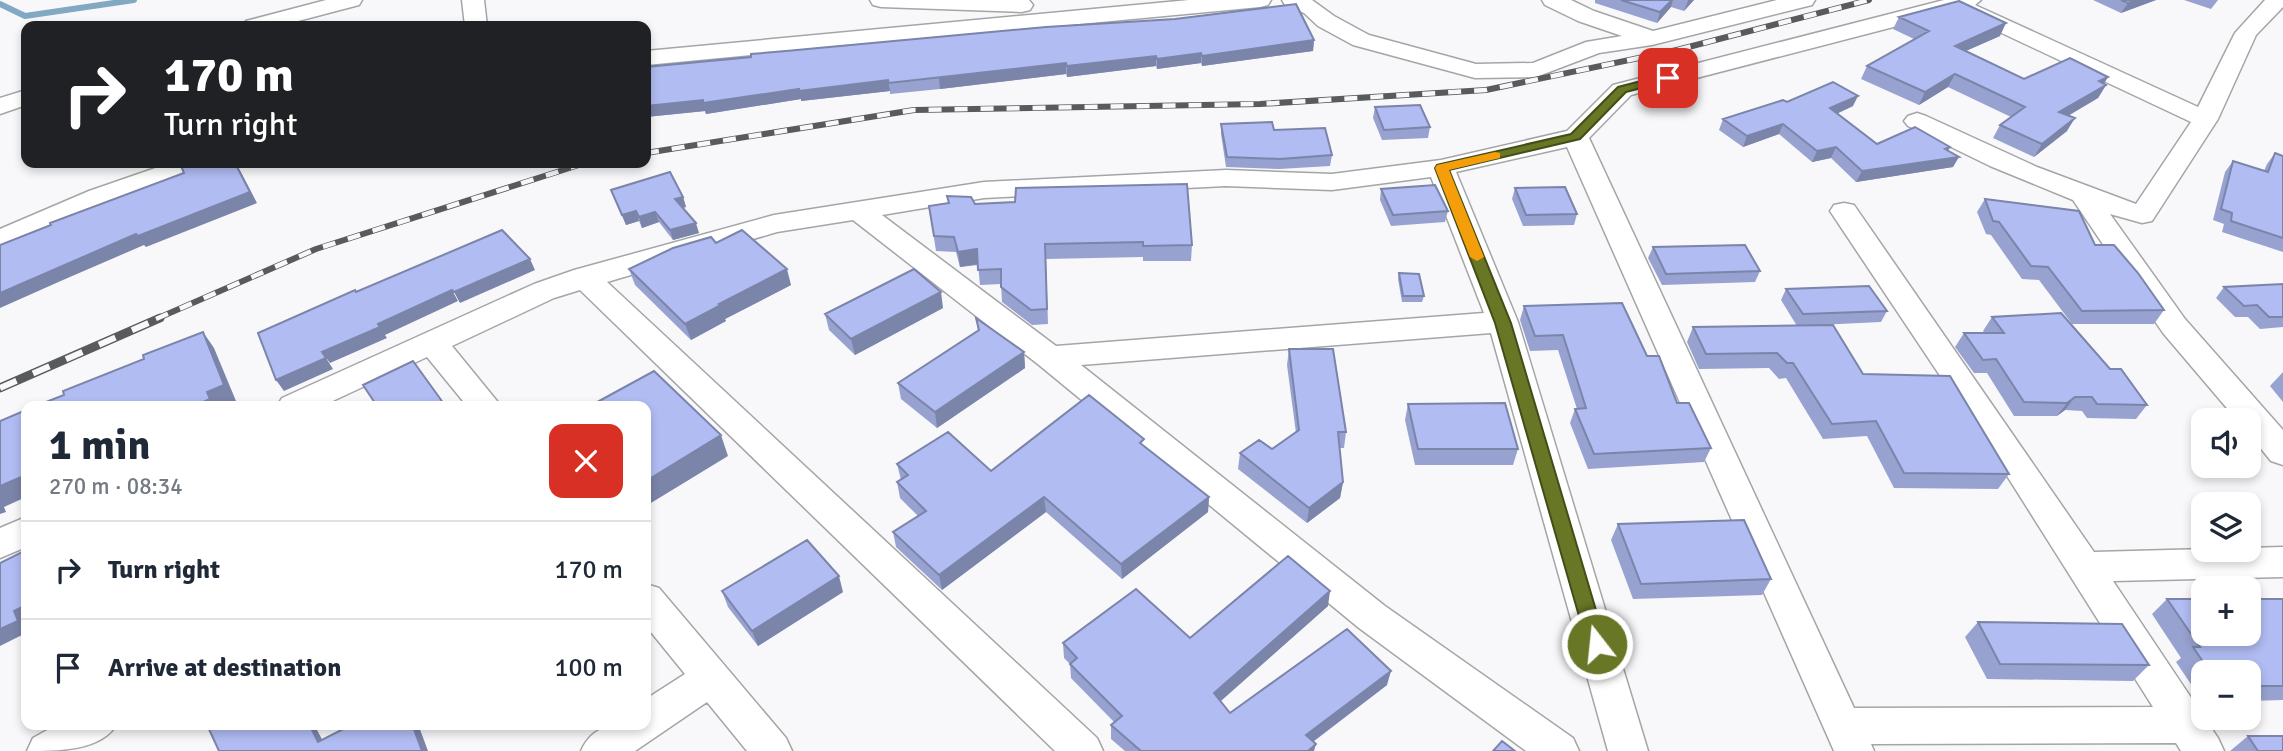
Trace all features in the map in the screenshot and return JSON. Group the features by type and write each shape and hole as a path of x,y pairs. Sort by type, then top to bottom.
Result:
{"street":[{"path":"273,21 351,0"},
{"path":"474,0 476,21"},
{"path":"881,0 934,4 1185,7"},
{"path":"651,58 1260,0"},
{"path":"1293,0 1312,8 1326,21 1361,40 1475,71 1536,70 1594,47 1652,38 1783,2"},
{"path":"1553,0 1586,16 1652,38 1713,66"},
{"path":"1916,121 2084,197 2142,215 2205,119 2246,33 2277,0"},
{"path":"304,401 544,290 774,224 984,190 1226,178 1332,181 1441,168 1576,136 1622,90 1962,2 2205,119"},
{"path":"0,107 21,99"},
{"path":"1576,136 1847,739 2195,738"},
{"path":"0,240 99,197 180,168"},
{"path":"1441,168 1503,323 1628,751"},
{"path":"2084,197 2174,326 2283,452"},
{"path":"859,211 1050,356 1372,617 1559,751"},
{"path":"1844,211 2085,567 2195,738"},
{"path":"584,277 1083,751"},
{"path":"1050,356 1503,323"},
{"path":"431,341 481,401"},
{"path":"0,544 21,534"},
{"path":"2085,567 2283,562"},
{"path":"651,605 772,751"},
{"path":"651,719 712,678"},
{"path":"47,751 86,730"},
{"path":"601,751 632,730"}],"building":[{"path":"1621,0 1672,0 1660,12"},
{"path":"1959,1 2006,23 1955,46 2024,79 2070,58 2108,77 2099,81 2106,85 2059,112 2075,118 2042,144 2000,125 2025,107 1955,74 1925,92 1867,66 1929,31 1899,17"},
{"path":"1296,4 1314,40 1202,56 1201,53 1157,59 1156,56 1067,66 1066,63 889,83 888,80 799,89 703,103 703,100 651,105 651,67 751,57 751,54 1046,27 1175,19"},
{"path":"1833,82 1858,96 1830,108 1877,144 1915,127 1950,147 1945,149 1959,157 1862,171 1836,147 1817,151 1783,124 1747,136 1723,119 1783,100 1787,102"},
{"path":"1420,105 1430,127 1384,130 1375,107"},
{"path":"1272,122 1274,130 1325,128 1332,155 1280,159 1227,157 1221,124"},
{"path":"2275,153 2283,156 2283,238 2231,221 2232,213 2221,209 2233,161 2268,172"},
{"path":"182,168 238,168 250,192 138,236 136,234 0,293 0,245 51,225 50,223 184,173"},
{"path":"670,172 683,197 675,199 696,223 670,230 655,212 639,217 636,211 622,215 611,190"},
{"path":"1187,184 1192,245 1143,246 1143,242 1045,244 1047,309 1031,310 1001,287 1001,269 978,270 977,249 958,252 954,237 934,236 929,206 949,203 947,196 971,197 975,204 1015,202 1016,188"},
{"path":"1435,185 1448,211 1393,215 1381,189"},
{"path":"1565,187 1577,214 1526,215 1515,188"},
{"path":"1985,199 2079,211 2095,245 2114,245 2164,310 2082,311 2048,267 2031,266 1999,222 1993,221"},
{"path":"502,230 530,259 454,292 452,290 378,324 380,327 322,352 326,358 276,380 258,333"},
{"path":"742,230 787,269 685,324 629,269 673,248 711,237 716,243"},
{"path":"1745,245 1760,271 1666,274 1653,247"},
{"path":"914,269 941,292 851,339 825,314"},
{"path":"1399,273 1419,274 1424,296 1403,296"},
{"path":"2283,284 2283,317 2269,317 2257,305 2244,306 2224,287"},
{"path":"1869,286 1887,311 1803,314 1786,289"},
{"path":"1622,303 1647,356 1659,356 1677,403 1689,403 1711,448 1594,454 1575,409 1586,408 1563,335 1535,336 1524,306"},
{"path":"2061,313 2110,369 2121,369 2147,405 2097,404 2092,397 2075,397 2067,403 2024,402 1996,359 1983,360 1964,333 2004,333 1992,317"},
{"path":"976,318 1024,352 935,412 898,383 979,330"},
{"path":"1833,325 1863,374 1950,376 2009,474 1904,473 1876,421 1832,424 1793,363 1787,363 1777,353 1706,354 1693,327"},
{"path":"203,332 224,385 207,392 210,399 205,401 49,401 64,395 63,391 144,359 143,355"},
{"path":"1289,349 1333,349 1346,432 1338,432 1343,482 1309,508 1240,453 1259,440 1272,449 1299,430"},
{"path":"413,361 442,401 374,401 363,385"},
{"path":"654,371 721,435 651,478 651,401 599,401"},
{"path":"1089,395 1144,439 1140,443 1209,497 1121,564 1044,497 939,575 893,532 926,511 897,482 908,475 897,464 948,432 991,471"},
{"path":"1505,403 1518,449 1418,449 1408,404"},
{"path":"21,412 21,477 0,486 0,421"},
{"path":"1744,520 1771,579 1641,584 1618,524"},
{"path":"807,540 839,576 752,631 722,591"},
{"path":"21,552 21,608 14,611 18,621 0,629 0,563"},
{"path":"1288,556 1330,591 1214,693 1230,713 1347,629 1391,671 1306,735 1316,744 1308,751 1141,751 1111,725 1122,716 1070,664 1077,658 1063,643 1136,589 1190,638"},
{"path":"2167,599 2191,599 2191,634"},
{"path":"2261,599 2283,599 2283,686 2261,686 2261,660 2202,660 2193,647 2261,646"},
{"path":"1978,622 2122,624 2149,665 2000,664"},
{"path":"209,730 312,730 318,742 341,730 414,730 422,751 219,751"},
{"path":"2248,736 2283,736 2283,751 2258,751"},
{"path":"1502,741 1515,751 1493,751"}],"waterway":[{"path":"0,4 25,16 134,0"}],"railway":[{"path":"651,152 914,110 1260,104 1486,90 1677,50 1869,0"},
{"path":"156,319 316,249 569,168"},
{"path":"0,388 160,318"}],"slow traffic":[{"path":"1477,257 1441,168 1495,156"}],"route":[{"path":"1597,644 1503,323 1441,168 1576,136 1622,90 1668,78"}]}
